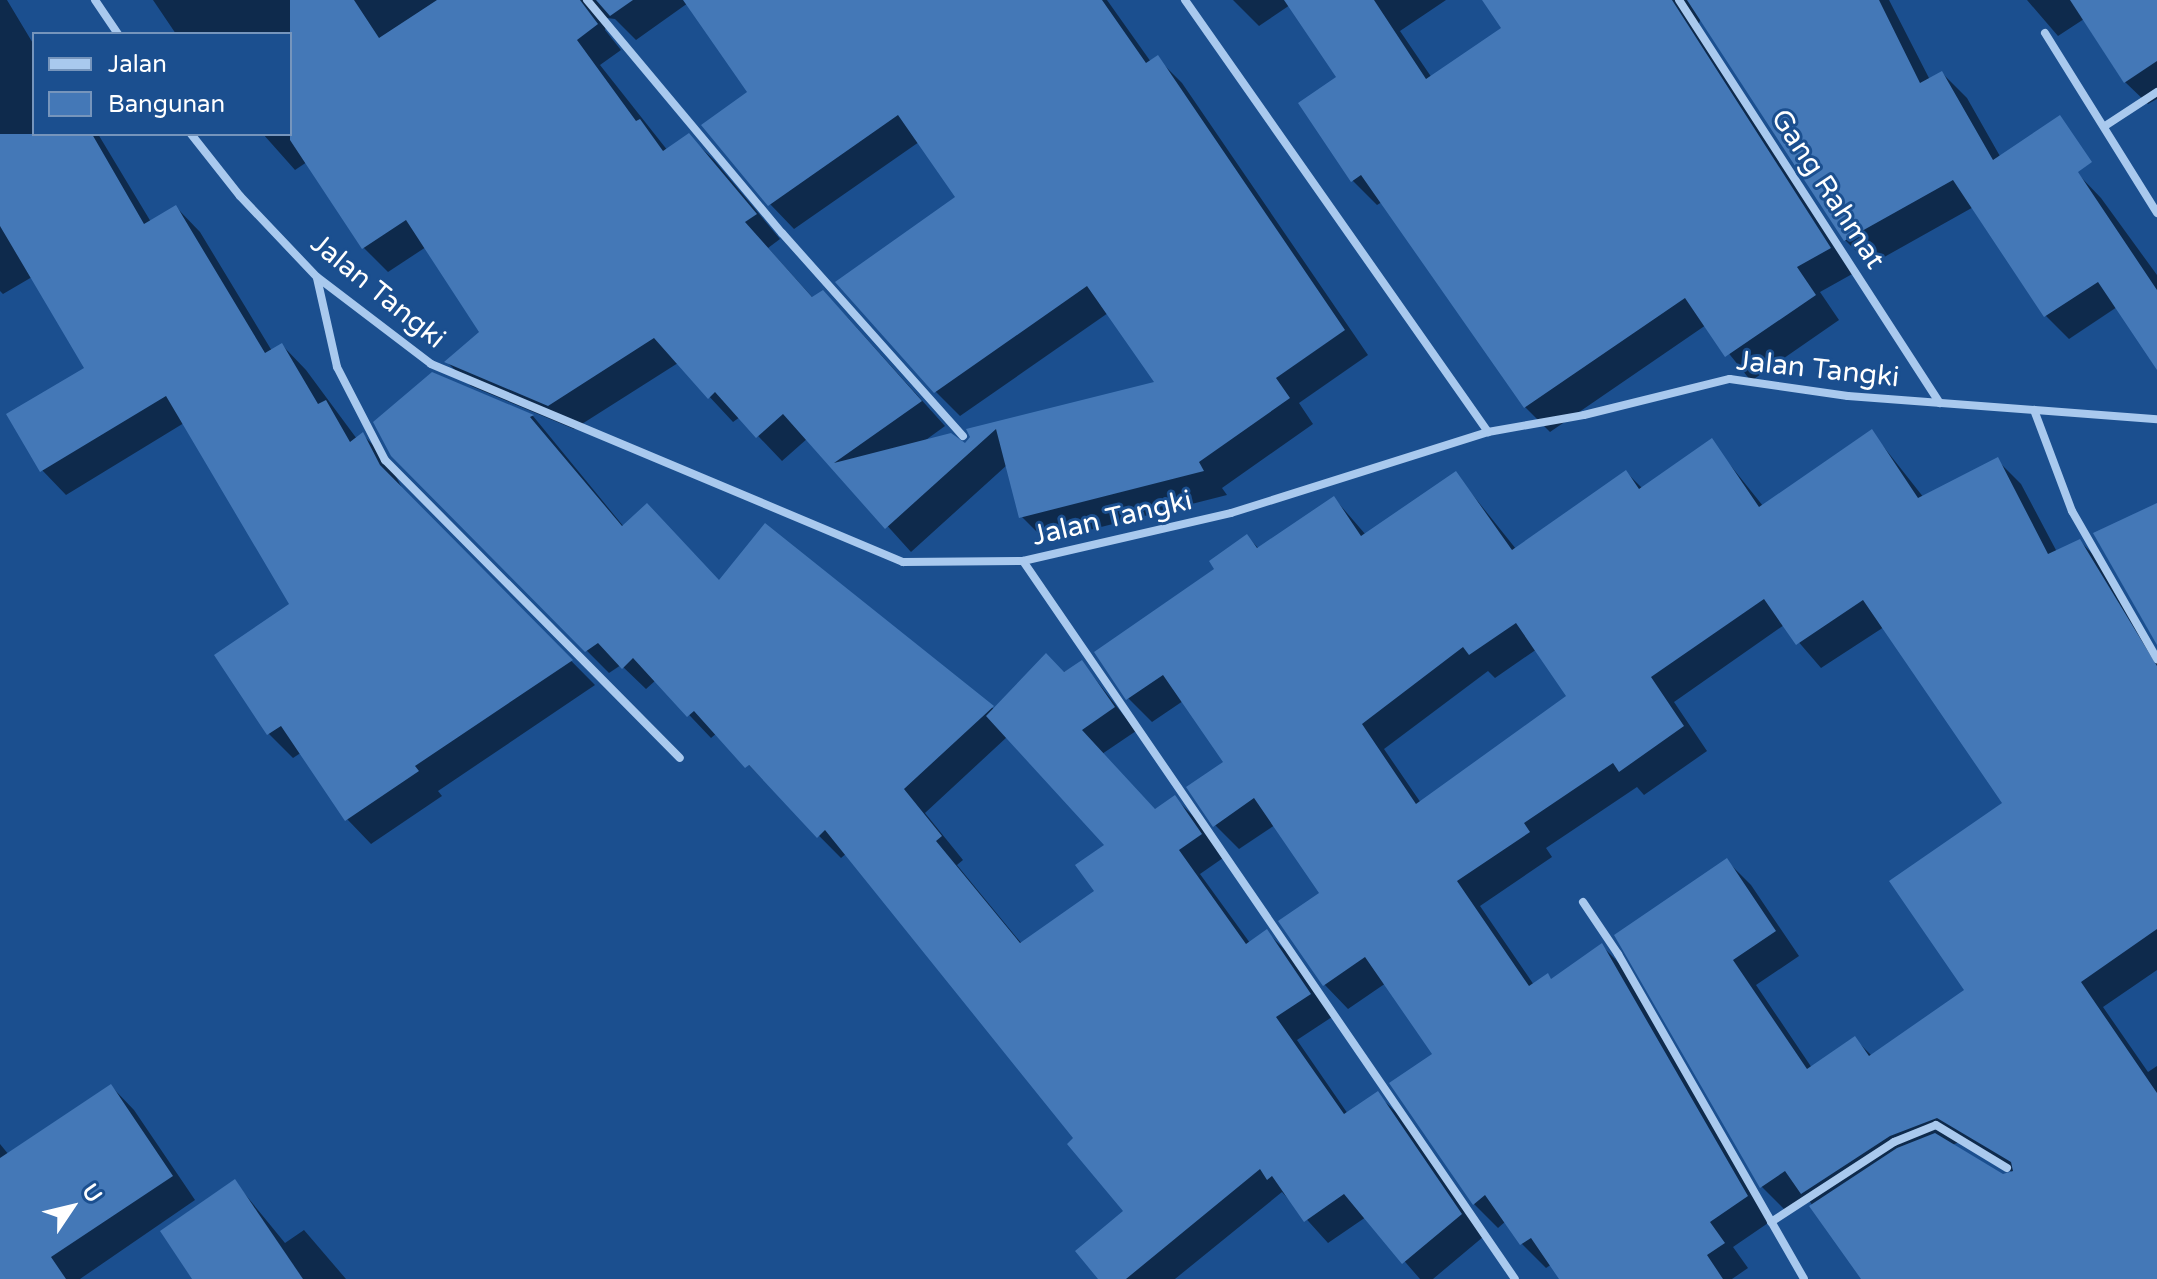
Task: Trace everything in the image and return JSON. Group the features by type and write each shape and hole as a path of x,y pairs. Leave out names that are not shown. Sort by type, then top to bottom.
{"street":[{"path":"95,0 117,32"},
{"path":"587,0 782,233 963,436"},
{"path":"1185,0 1488,432"},
{"name":"Gang Rahmat","path":"1679,0 1940,403"},
{"path":"2045,33 2157,213"},
{"path":"2105,126 2157,92"},
{"name":"Jalan Tangki","path":"193,136 317,277 431,364 903,562 1023,561 1231,513 1488,432 1584,415 1730,379 1940,403 2157,419"},
{"path":"317,277 337,367 385,460 680,758"},
{"path":"2034,410 2072,511 2157,659"},
{"path":"1023,561 1515,1279"},
{"path":"1583,902 1804,1279"},
{"path":"1771,1222 1894,1142 1936,1125 2007,1168"}],"building":[{"path":"290,0 354,0 379,38 437,0 580,0 598,24 577,40 636,121 640,119 663,151 689,133 757,214 745,222 812,297 823,290 922,401 834,463 951,433 965,443 970,437 966,429 1154,382 1087,286 934,393 835,282 955,197 898,115 768,206 701,125 747,92 683,0 1102,0 1146,63 1158,55 1345,330 1276,378 1290,398 1199,462 1204,471 1019,518 996,429 885,529 783,414 756,438 715,392 708,399 654,338 548,406 444,362 479,332 406,220 362,249 290,140"},
{"path":"596,0 633,0 610,16"},
{"path":"1284,0 1374,0 1426,79 1501,28 1482,0 1672,0 1831,248 1797,267 1816,295 1725,357 1685,298 1524,408 1361,175 1351,182 1298,103 1336,77"},
{"path":"1687,0 1879,0 1920,83 1942,71 1993,160 2060,115 2092,162 2078,172 2157,290 2157,370 2098,282 2044,317 1953,180 1844,241"},
{"path":"2070,0 2157,0 2157,61 2124,83"},
{"path":"0,134 93,136 144,224 176,205 265,353 282,343 318,404 326,400 350,442 363,432 380,465 573,660 415,766 419,771 345,821 281,726 267,735 214,655 289,604 166,396 40,472 6,414 84,368 0,226"},
{"path":"432,372 534,415 530,417 622,526 647,503 719,580 765,523 994,706 904,789 942,836 936,841 1020,943 1094,891 1075,865 1104,845 986,716 1046,653 1064,672 1082,660 1115,707 1082,730 1155,809 1175,795 1202,834 1179,850 1246,944 1267,929 1311,994 1276,1017 1344,1114 1378,1091 1462,1214 1402,1264 1344,1194 1304,1222 1272,1176 1267,1180 1260,1169 1126,1279 1098,1279 1075,1251 1123,1211 1067,1144 1073,1138 825,830 817,838 749,765 745,768 694,711 687,717 633,658 622,669 598,643 585,652 391,456 373,422"},
{"path":"1872,429 1918,498 1998,457 2048,554 2080,539 2157,666 2157,929 2081,982 2157,1093 2157,1279 1861,1279 1809,1206 1897,1148 1935,1133 2003,1174 2013,1171 2011,1162 1937,1118 1890,1136 1801,1194 1785,1171 1760,1188 1614,935 1727,858 1776,931 1733,960 1807,1069 1855,1036 1869,1056 1964,990 1889,881 2002,803 1863,600 1796,645 1764,599 1651,677 1684,726 1619,772 1613,763 1524,823 1530,832 1457,881 1529,986 1548,973 1551,979 1602,943 1748,1196 1710,1222 1725,1243 1707,1255 1723,1279 1559,1279 1531,1238 1520,1245 1485,1195 1473,1205 1389,1083 1432,1054 1365,957 1323,986 1278,921 1319,893 1254,798 1213,827 1186,787 1223,762 1163,675 1126,700 1094,652 1214,569 1209,561 1247,534 1257,548 1334,496 1361,536 1456,471 1512,550 1626,470 1639,489 1712,438 1759,507","holes":["1516,623 1566,696 1416,804 1362,724 1463,647 1469,655"]},
{"path":"2157,503 2157,645 2093,533"},
{"path":"111,1084 173,1176 51,1257 66,1279 0,1279 0,1158"},
{"path":"235,1179 303,1279 192,1279 160,1231"}]}
